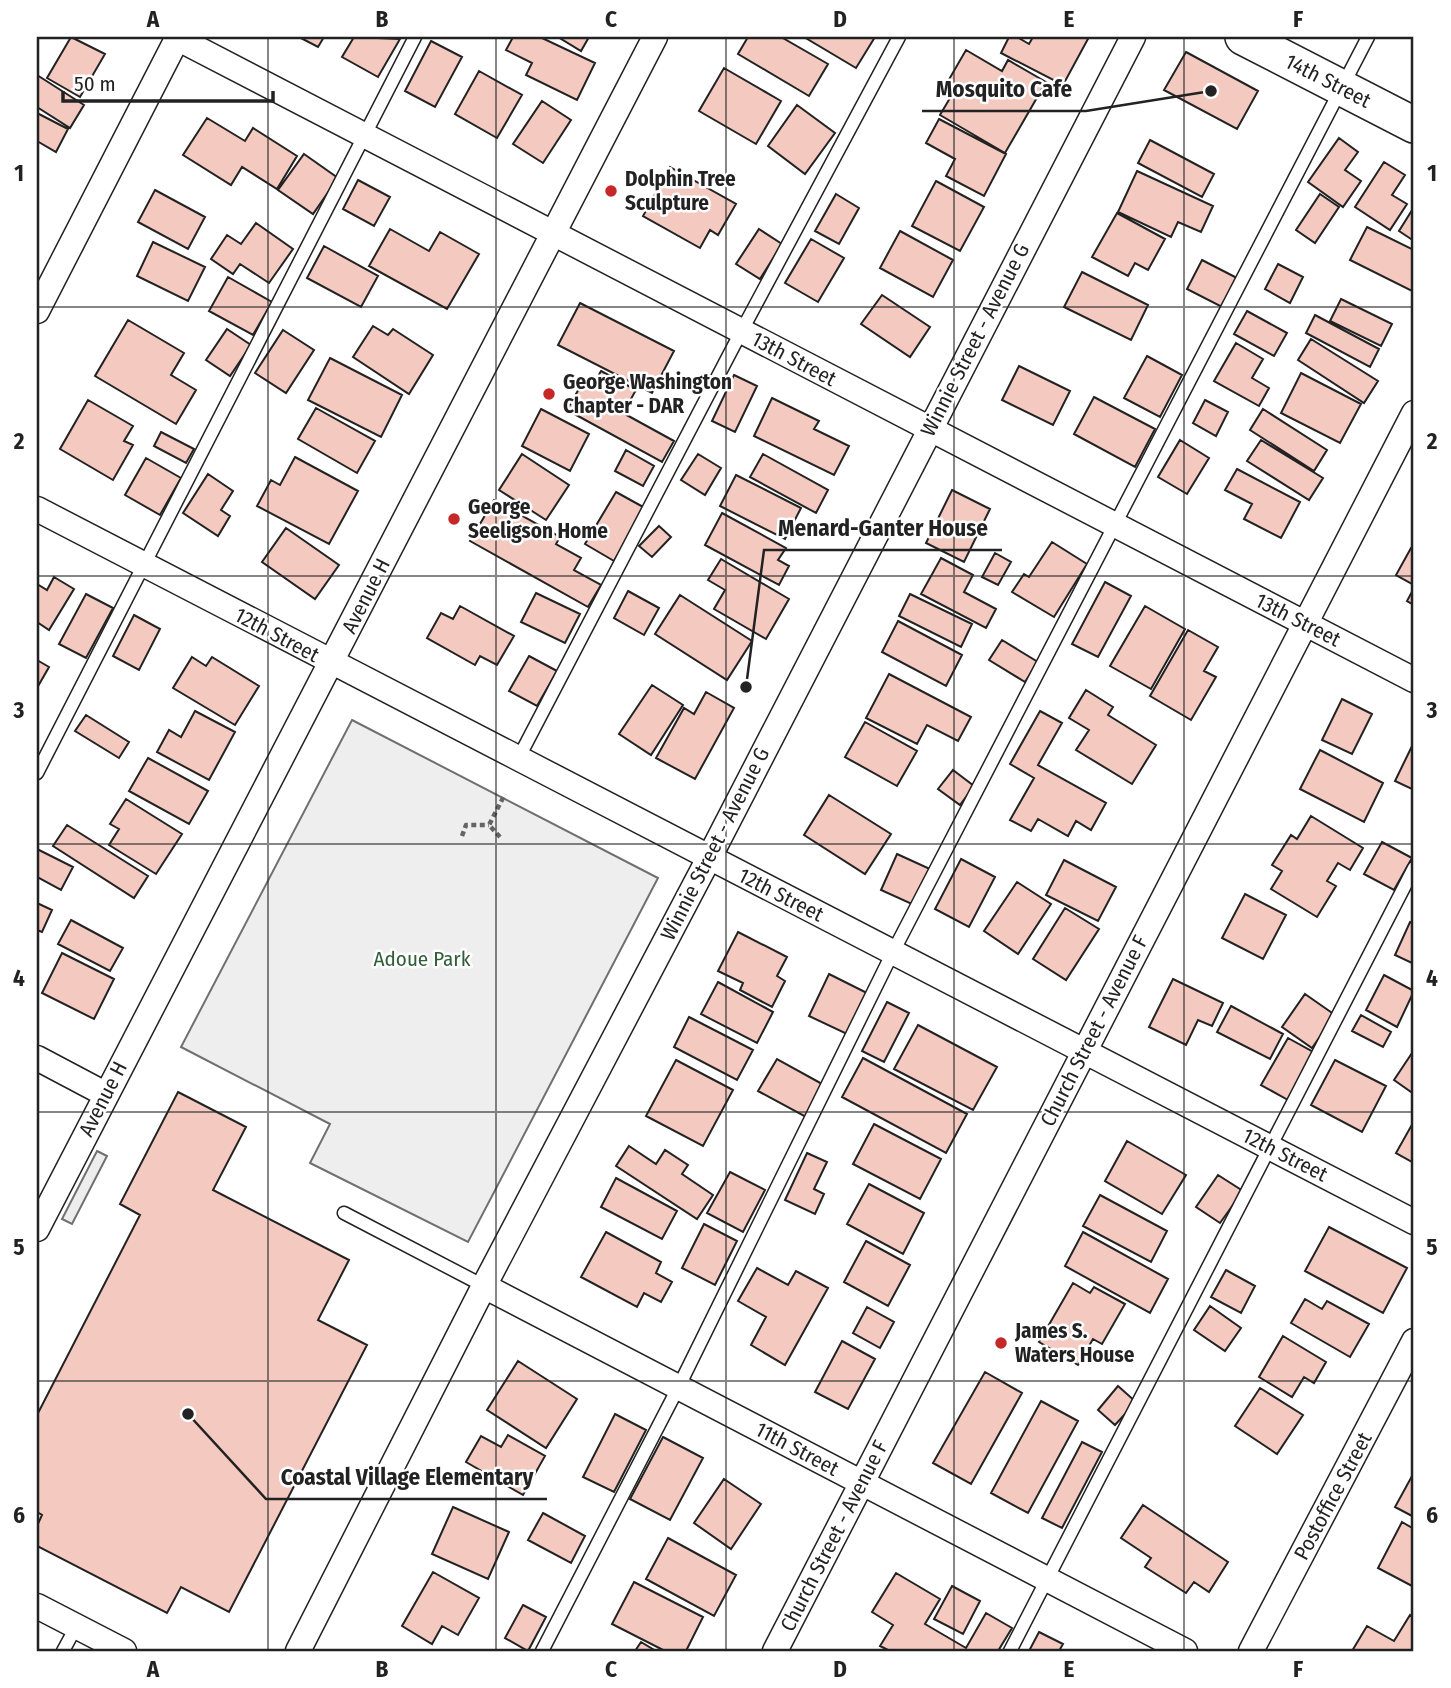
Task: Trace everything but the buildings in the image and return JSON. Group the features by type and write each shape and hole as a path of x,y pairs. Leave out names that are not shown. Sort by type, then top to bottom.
{"main road":[{"name":"14th Street","path":"1243,37 1414,125"}],"street":[{"name":"13th Street","path":"177,37 1414,680"},
{"path":"37,311 177,37"},
{"name":"Avenue H","path":"37,1229 655,37"},
{"name":"Winnie Street - Avenue G","path":"298,1651 484,1286 709,858 1133,37"},
{"name":"Church Street - Avenue F","path":"775,1651 1414,412"},
{"name":"12th Street","path":"37,509 1414,1222"},
{"path":"37,1058 105,1094"},
{"name":"11th Street","path":"484,1286 1185,1651"},
{"name":"Postoffice Street","path":"1251,1651 1414,1341"},
{"path":"37,1606 124,1651"}],"lane":[{"path":"37,773 415,37"},
{"path":"518,760 741,332 899,37"},
{"path":"542,1651 678,1388 893,953 1368,37"},
{"path":"1010,1651 1414,868"},
{"path":"344,1213 484,1286"},
{"path":"64,1651 76,1627"}],"path":[{"path":"489,825 505,794"},
{"path":"462,836 466,825 489,825 500,837"}],"green space":[{"name":"Adoue Park","path":"352,720 658,878 468,1242 310,1163 330,1124 181,1047"}],"shaded area":[{"path":"97,1151 107,1156 72,1224 62,1219"}],"place":[{"name":"Mosquito Cafe","path":"1211,91"},
{"name":"Dolphin Tree Sculpture","path":"611,191"},
{"name":"George Washington Chapter - DAR","path":"549,394"},
{"name":"George Seeligson Home","path":"454,519"},
{"name":"Menard-Ganter House","path":"746,687"},
{"name":"James S. Waters House","path":"1001,1343"},
{"name":"Coastal Village Elementary","path":"188,1414"}]}
